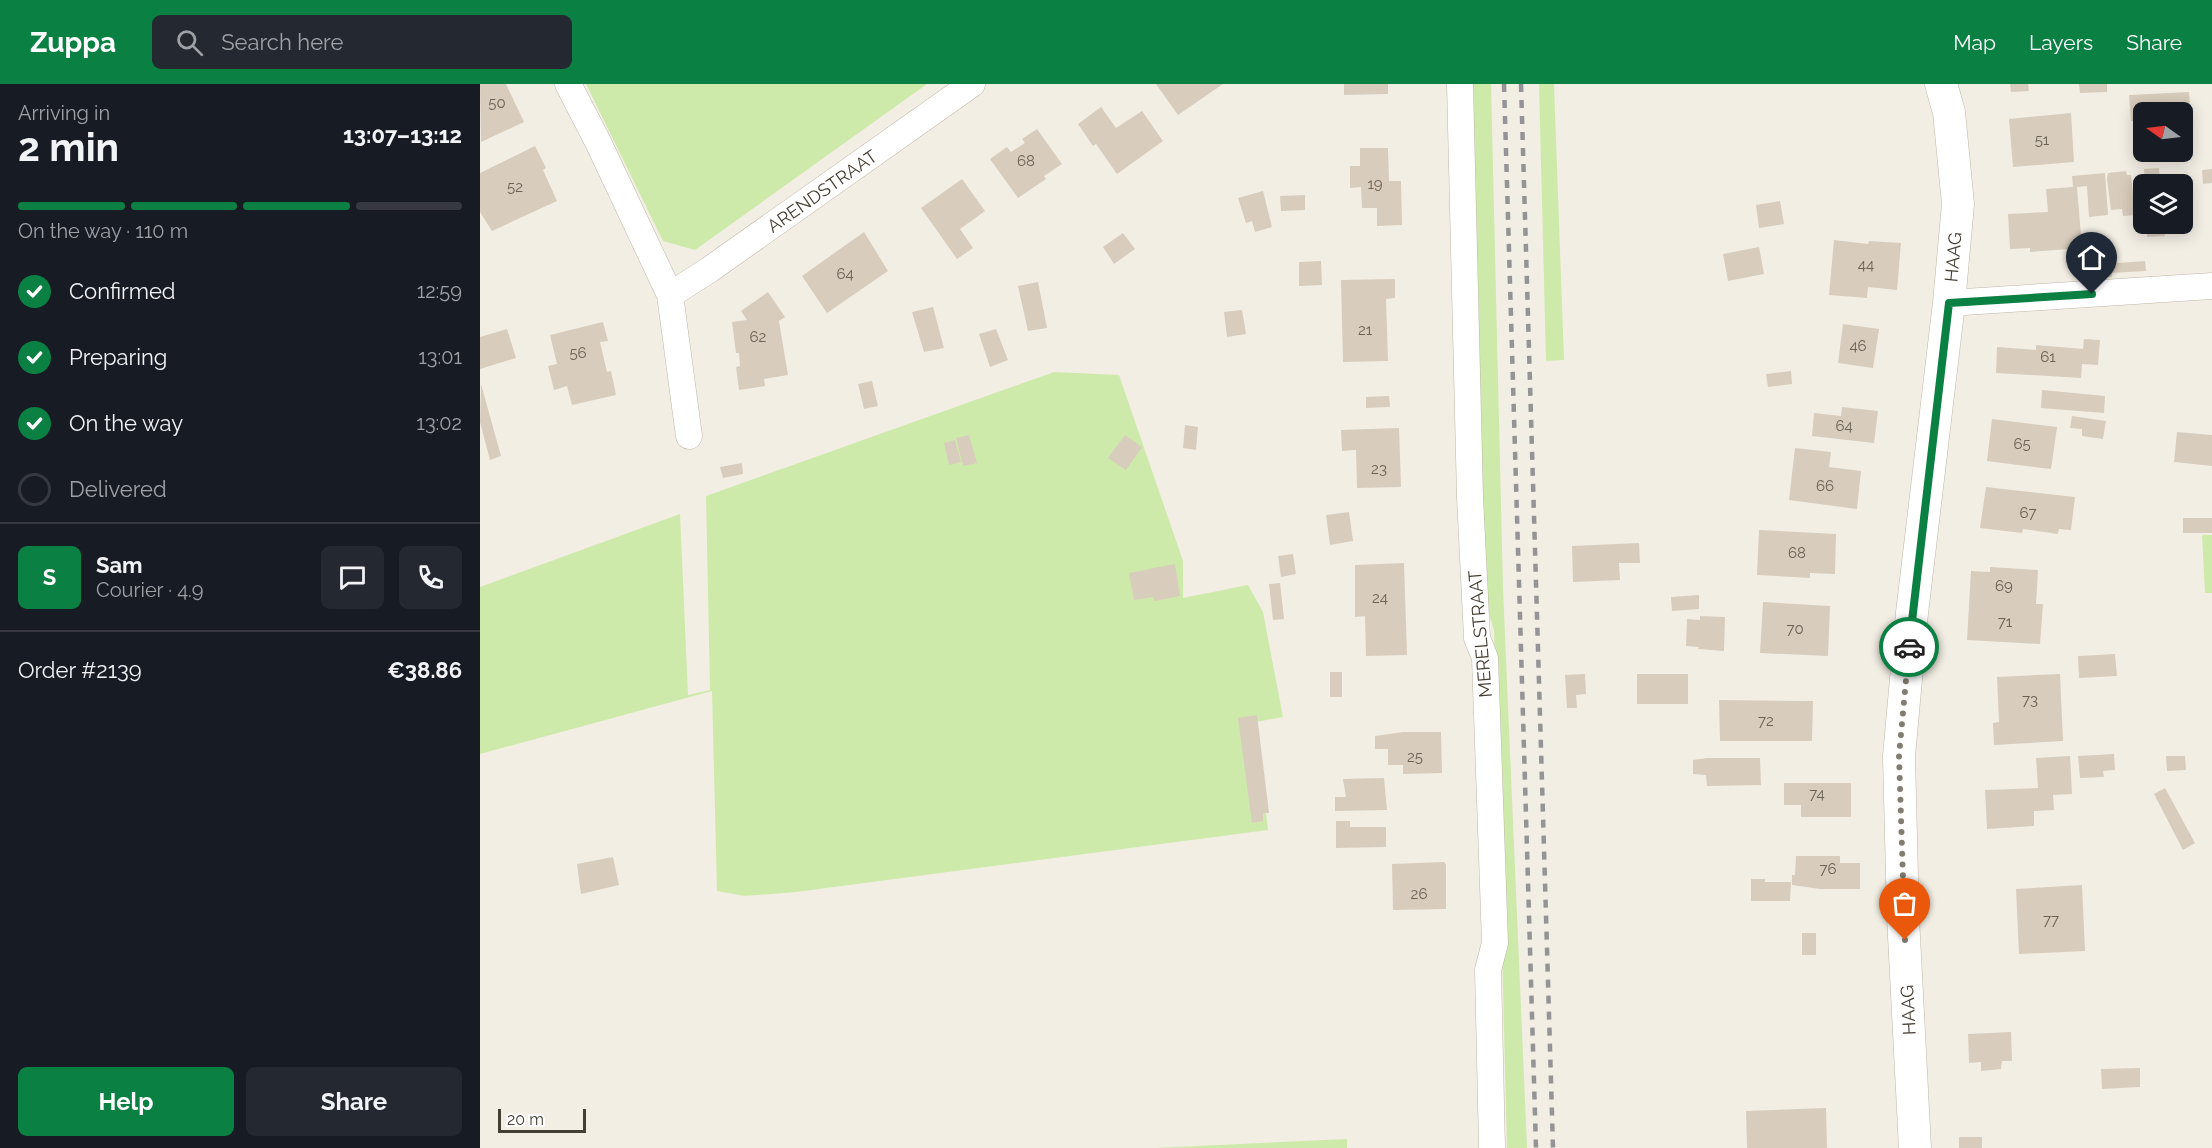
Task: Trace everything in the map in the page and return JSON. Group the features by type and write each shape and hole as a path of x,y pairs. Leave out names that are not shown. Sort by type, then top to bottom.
{"street":[{"path":"568,84 670,295 689,436"},
{"name":"ARENDSTRAAT","path":"670,295 709,270 972,84"},
{"name":"MERELSTRAAT","path":"1460,84 1471,508 1477,638 1485,658 1495,944 1488,970 1492,1148"},
{"name":"HAAG","path":"1915,1148 1899,756 1912,613 1949,303 1958,204 1949,112 1941,84"},
{"path":"1949,303 2212,286"}],"green space":[{"path":"586,84 927,84 695,250 663,241"},
{"path":"1471,84 1491,84 1503,588 1527,1148 1507,1148 1494,631 1485,597"},
{"path":"1539,84 1554,84 1564,360 1546,361"},
{"path":"1054,372 1119,375 1183,561 1183,598 1248,585 1263,612 1283,717 1256,722 1268,830 796,892 745,896 717,891 712,691 480,754 480,587 680,514 688,695 710,690 706,496"},
{"path":"2202,535 2212,535 2212,593 2205,593"},
{"path":"1347,1139 1347,1148 1155,1148"}],"building":[{"path":"480,84 506,84 524,122 481,142"},
{"path":"1156,84 1223,84 1178,115"},
{"path":"1344,84 1388,84 1388,94 1344,95"},
{"path":"2010,84 2028,84 2029,91 2011,92"},
{"path":"2079,84 2107,84 2107,92 2080,93"},
{"path":"2189,92 2190,102 2133,102 2133,121 2131,121 2129,95"},
{"path":"1101,107 1116,128 1142,111 1163,141 1117,174 1096,144 1093,146 1078,124"},
{"path":"2071,113 2074,162 2013,167 2009,119"},
{"path":"1037,129 1062,164 1044,176 1046,179 1018,198 990,159 1007,147 1011,152 1025,143 1022,139"},
{"path":"535,146 546,168 543,170 557,201 492,231 480,212 480,173"},
{"path":"1360,148 1388,148 1389,181 1401,181 1402,225 1377,226 1377,208 1362,208 1361,187 1350,188 1350,166 1360,166"},
{"path":"2159,168 2159,174 2144,174 2144,169"},
{"path":"2212,169 2212,183 2203,184 2202,170"},
{"path":"2126,171 2127,175 2131,175 2133,215 2123,216 2122,209 2111,210 2108,173"},
{"path":"2105,173 2108,215 2089,217 2087,186 2077,187 2082,248 2030,252 2030,248 2010,249 2008,214 2048,212 2046,189 2073,187 2072,176"},
{"path":"962,179 985,211 960,229 973,248 957,259 921,208"},
{"path":"1263,191 1272,227 1255,232 1252,221 1246,223 1238,198"},
{"path":"1305,195 1305,210 1281,211 1280,196"},
{"path":"1780,201 1784,224 1759,228 1756,205"},
{"path":"864,232 888,271 827,313 802,276"},
{"path":"1123,233 1135,249 1114,264 1103,247"},
{"path":"2147,234 2165,234 2165,236 2147,237"},
{"path":"1834,240 1868,244 1869,241 1901,243 1897,290 1868,287 1867,298 1829,295"},
{"path":"1759,247 1764,274 1728,281 1723,254"},
{"path":"1321,261 1322,285 1299,286 1299,262"},
{"path":"2145,261 2146,271 2112,273 2112,277 2091,278 2090,265"},
{"path":"1395,279 1395,298 1386,299 1388,361 1343,362 1341,280"},
{"path":"1038,282 1047,328 1028,331 1018,286"},
{"path":"768,292 785,317 779,321 788,375 764,379 765,386 739,390 736,367 740,366 739,353 736,353 732,322 747,320 741,311"},
{"path":"933,307 944,348 924,352 912,312"},
{"path":"1242,310 1246,334 1227,337 1224,312"},
{"path":"603,322 608,341 600,342 607,372 611,371 616,395 572,405 567,386 554,390 548,366 557,364 550,335"},
{"path":"1843,324 1879,329 1873,368 1838,363"},
{"path":"507,329 516,358 480,369 480,337"},
{"path":"996,329 1008,360 990,367 979,334"},
{"path":"2084,339 2100,340 2098,365 2082,364 2081,378 1996,373 1997,347 2036,350 2036,345 2083,349"},
{"path":"1791,371 1792,384 1768,387 1766,374"},
{"path":"872,381 878,406 864,409 858,384"},
{"path":"481,384 501,456 490,460 480,422"},
{"path":"2042,390 2105,396 2104,413 2041,408"},
{"path":"1389,396 1390,407 1366,408 1366,397"},
{"path":"1842,407 1878,411 1874,443 1812,436 1814,413 1841,416"},
{"path":"2072,416 2106,421 2103,439 2082,436 2082,429 2070,428"},
{"path":"1992,419 2057,427 2051,469 1987,461"},
{"path":"1185,425 1198,427 1196,450 1183,448"},
{"path":"1399,428 1401,487 1357,488 1356,450 1342,451 1341,430"},
{"path":"2177,432 2212,435 2212,466 2174,462"},
{"path":"969,435 977,463 963,466 956,438"},
{"path":"1125,435 1142,447 1126,470 1108,458"},
{"path":"955,440 961,462 949,465 944,443"},
{"path":"1795,448 1831,452 1829,467 1861,471 1857,509 1789,500"},
{"path":"742,463 743,474 723,478 720,467"},
{"path":"1986,487 2075,497 2071,530 2059,529 2058,534 2023,529 2022,533 1980,528"},
{"path":"1349,512 1353,541 1330,545 1326,515"},
{"path":"2183,518 2212,518 2212,533 2183,533"},
{"path":"1759,530 1836,534 1835,574 1810,573 1810,578 1757,575"},
{"path":"1639,543 1640,563 1619,563 1620,580 1573,582 1572,546"},
{"path":"1293,554 1296,574 1281,577 1278,556"},
{"path":"1404,563 1407,655 1366,656 1365,616 1355,617 1355,565"},
{"path":"1175,564 1180,596 1154,601 1153,597 1134,600 1129,573"},
{"path":"1990,567 2038,570 2036,604 2043,604 2040,644 1967,640 1971,571 1990,572"},
{"path":"1280,583 1284,619 1273,620 1269,584"},
{"path":"1699,595 1699,609 1672,611 1671,597"},
{"path":"1763,602 1830,606 1828,656 1760,653"},
{"path":"1700,616 1725,617 1724,651 1686,646 1687,619 1700,620"},
{"path":"2115,654 2117,676 2079,678 2078,656"},
{"path":"1330,672 1342,672 1342,697 1330,697"},
{"path":"1585,674 1586,694 1576,695 1577,708 1567,708 1565,675"},
{"path":"1637,674 1688,674 1688,704 1637,704"},
{"path":"2060,674 2063,741 1994,745 1993,723 1999,722 1997,677"},
{"path":"1719,700 1813,701 1812,741 1720,741"},
{"path":"1257,715 1269,813 1263,813 1263,821 1252,823 1238,718"},
{"path":"1403,732 1441,732 1442,773 1403,774 1403,765 1388,765 1388,749 1375,749 1375,736"},
{"path":"2114,754 2115,770 2103,771 2104,777 2080,778 2078,756"},
{"path":"2070,756 2072,794 2053,795 2054,810 2034,811 2034,826 1987,829 1985,790 2038,788 2036,758"},
{"path":"2166,756 2185,756 2186,770 2167,771"},
{"path":"1760,758 1761,785 1707,786 1706,775 1693,774 1693,760"},
{"path":"1384,778 1387,810 1335,811 1335,797 1346,797 1343,779"},
{"path":"1784,783 1851,783 1851,817 1801,817 1801,805 1784,805"},
{"path":"2165,788 2195,843 2183,850 2154,794"},
{"path":"1336,821 1350,821 1350,827 1386,827 1386,847 1336,848"},
{"path":"1796,856 1840,856 1840,863 1860,863 1860,889 1820,889 1792,885"},
{"path":"613,857 619,885 581,894 577,864"},
{"path":"1444,862 1446,865 1446,909 1393,910 1392,864"},
{"path":"1751,879 1765,879 1765,882 1791,882 1790,901 1751,901"},
{"path":"2082,885 2085,951 2019,954 2016,889"},
{"path":"1802,933 1816,933 1816,955 1802,955"},
{"path":"2011,1032 2012,1061 2002,1061 2001,1069 1981,1071 1981,1062 1969,1063 1968,1034"},
{"path":"2140,1068 2140,1087 2102,1089 2101,1069"},
{"path":"1826,1108 1827,1148 1747,1148 1746,1111"},
{"path":"1959,1137 1982,1137 1982,1148 1959,1148"}],"railway":[{"path":"1504,84 1536,1148"},
{"path":"1521,84 1553,1148"}],"way so far":[{"path":"1905,940 1899,756 1909,647"}],"route":[{"path":"1909,647 1949,303 2092,294"}]}
